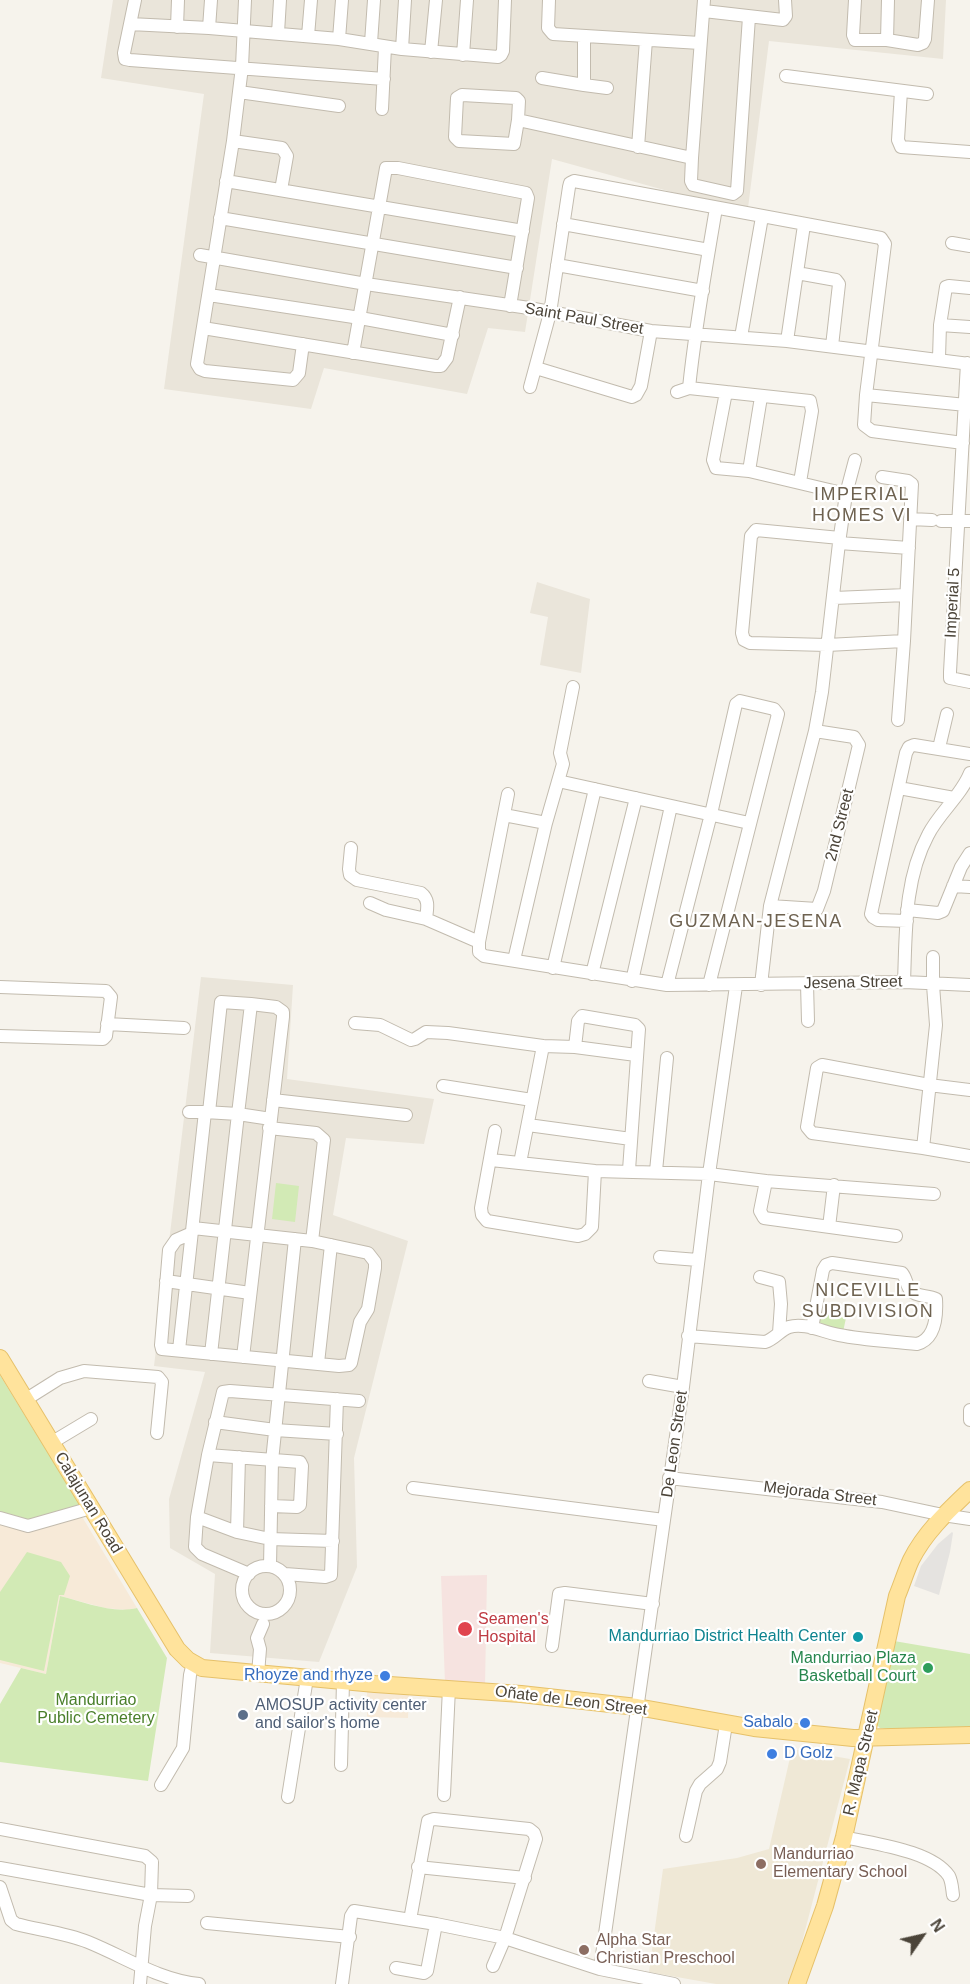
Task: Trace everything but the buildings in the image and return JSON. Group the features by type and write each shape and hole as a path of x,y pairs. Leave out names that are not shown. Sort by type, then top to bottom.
{"main road":[{"name":"Calajunan Road","path":"0,1358 177,1649"},
{"name":"R. Mapa Street","path":"797,1984 825,1906 844,1837 897,1596 911,1559 925,1538 943,1515 970,1490"},
{"name":"Oñate de Leon Street","path":"177,1649 202,1668 521,1694 637,1707 726,1724 866,1739 970,1734"}],"street":[{"path":"135,0 124,53 125,59 384,79"},
{"path":"177,27 178,0"},
{"path":"209,28 211,0"},
{"path":"245,0 242,67 233,141 197,364 205,371 293,380 299,373 303,344"},
{"path":"278,33 280,0"},
{"path":"308,36 311,0"},
{"path":"339,39 342,0"},
{"path":"371,43 374,0"},
{"path":"402,49 405,0"},
{"path":"431,52 436,0"},
{"path":"463,55 467,0"},
{"path":"130,24 278,33 371,43 402,49 498,57 503,51 505,0"},
{"path":"549,0 548,28 550,33 700,43"},
{"path":"749,17 736,192 731,194 693,185 691,181 704,5 749,17 784,20 785,0"},
{"path":"855,0 854,38 918,45 925,39 928,0"},
{"path":"887,40 888,0"},
{"path":"584,36 584,85"},
{"path":"638,147 646,40"},
{"path":"382,109 386,47"},
{"path":"786,76 927,93"},
{"path":"542,78 607,88"},
{"path":"902,91 898,140 901,147 970,153"},
{"path":"239,92 339,106"},
{"path":"462,95 516,98 519,101 518,120 514,144 459,141 455,137 457,98 462,95"},
{"path":"518,120 692,158"},
{"path":"233,141 282,148 287,156 280,190"},
{"path":"353,353 380,207 384,169 388,167 526,193 528,198 510,306"},
{"path":"226,181 523,231"},
{"path":"530,387 550,313 569,187 574,181 879,238 884,242 864,425 869,430 963,443"},
{"path":"690,388 694,336 716,208"},
{"path":"741,337 762,217"},
{"path":"220,218 517,268"},
{"path":"563,224 709,250"},
{"path":"787,341 804,225"},
{"path":"952,243 970,246"},
{"name":"Saint Paul Street","path":"200,255 651,331 694,336 787,341 969,363"},
{"path":"557,265 703,291"},
{"path":"797,273 836,280 839,284 832,346"},
{"path":"939,358 940,325 946,287 970,288"},
{"path":"208,295 453,335"},
{"path":"203,328 441,366 447,358 460,297"},
{"path":"940,325 970,327"},
{"path":"536,368 632,397 636,395 641,386 651,331"},
{"name":"Imperial 5","path":"969,363 957,522 950,678 970,682"},
{"path":"677,392 690,388 761,397 806,399 812,404 800,482"},
{"path":"726,392 713,463 719,470 749,471 846,494"},
{"path":"866,395 966,405"},
{"path":"749,471 761,397"},
{"path":"761,985 770,906 815,731 822,692 839,541 846,494 855,460"},
{"path":"882,477 911,482 898,720"},
{"path":"910,519 970,521"},
{"path":"904,641 827,645 750,643 744,639 742,633 751,536 756,530 909,548"},
{"path":"834,598 906,595"},
{"path":"514,960 546,823 563,764 560,753 573,687"},
{"path":"667,985 711,814 736,704 740,701 774,709 778,714 709,985"},
{"path":"939,748 947,714"},
{"name":"2nd Street","path":"770,906 817,909 824,891 859,745 854,737 815,731"},
{"path":"970,753 914,745 909,747 871,914 878,920 943,911 970,853"},
{"path":"904,982 907,916 914,866 929,833 970,774"},
{"path":"558,781 749,823"},
{"path":"899,788 954,798"},
{"path":"553,968 595,789"},
{"path":"370,903 386,910 426,919 478,942 508,794"},
{"path":"592,974 636,798"},
{"path":"632,981 672,806"},
{"path":"504,815 546,823"},
{"path":"351,848 350,875 357,880 421,893 428,902 426,919"},
{"path":"953,886 970,887"},
{"name":"Jesena Street","path":"478,942 478,949 484,956 667,985 736,986 904,982 970,985"},
{"path":"923,1148 936,1025 933,957"},
{"path":"807,984 808,1021"},
{"name":"De Leon Street","path":"600,1969 653,1604 736,986"},
{"path":"0,987 106,991 111,997 106,1036 98,1040 0,1036"},
{"path":"179,1350 220,1002 251,1004 276,1007 282,1012 243,1357"},
{"path":"211,1354 251,1004"},
{"path":"575,1047 578,1021 582,1016 638,1027 640,1032 636,1055 629,1170"},
{"path":"355,1023 380,1025 411,1040 429,1032 636,1055"},
{"path":"107,1024 184,1028"},
{"path":"520,1163 543,1046"},
{"path":"656,1171 667,1058"},
{"path":"970,1090 819,1066 807,1127 812,1133 970,1156"},
{"path":"443,1086 532,1100"},
{"path":"273,1100 406,1115"},
{"path":"189,1112 238,1114 270,1124 316,1133 324,1140 312,1241"},
{"path":"528,1125 631,1139"},
{"path":"495,1131 481,1208 482,1215 487,1221 578,1236 585,1234 592,1227 595,1171"},
{"path":"491,1160 595,1171 629,1170 709,1174 766,1181 934,1194"},
{"path":"766,1181 760,1211 764,1218 896,1236"},
{"path":"829,1227 834,1185"},
{"path":"192,1230 224,1231 312,1241 368,1253 375,1262 375,1268 368,1309 360,1322 351,1363 345,1366 281,1361 162,1348 170,1246 192,1230"},
{"path":"270,1566 272,1461 295,1239"},
{"path":"318,1363 331,1245"},
{"path":"660,1257 698,1260"},
{"path":"688,1336 765,1342 788,1327 812,1328 838,1335 917,1344 930,1338 936,1299 915,1294 902,1274 832,1263 826,1265 823,1270 812,1328"},
{"path":"760,1277 779,1281 781,1304 779,1333"},
{"path":"166,1281 250,1293"},
{"path":"25,1400 60,1378 84,1371 158,1377 162,1382 157,1433"},
{"path":"649,1382 683,1387"},
{"path":"249,1574 197,1551 195,1540 208,1455 223,1392 359,1401"},
{"path":"258,1674 260,1649 267,1639 267,1633 263,1619 244,1601 242,1587 249,1574 262,1566 270,1566 285,1574 328,1576 331,1573 337,1400"},
{"path":"970,1410 970,1420"},
{"path":"51,1443 91,1419"},
{"path":"215,1422 275,1430 336,1434"},
{"path":"208,1455 300,1462 303,1466 300,1505 297,1507 271,1506"},
{"path":"237,1532 239,1457"},
{"name":"Mejorada Street","path":"669,1478 882,1502 970,1519"},
{"path":"413,1488 664,1520"},
{"path":"0,1518 28,1527 91,1508"},
{"path":"197,1517 237,1532 270,1539 333,1541"},
{"path":"263,1619 279,1612 290,1599 291,1590 285,1574"},
{"path":"552,1646 559,1594 653,1604"},
{"path":"161,1785 183,1748 193,1663"},
{"path":"288,1797 307,1678"},
{"path":"341,1765 343,1681"},
{"path":"444,1795 449,1688"},
{"path":"686,1836 696,1791 720,1762 726,1724"},
{"path":"410,1920 425,1825 428,1821 434,1819 529,1829 534,1833 536,1839 505,1938 493,1966"},
{"path":"0,1829 146,1856 152,1862 151,1895 140,1966 140,1984"},
{"path":"844,1837 920,1856 948,1875 952,1882 953,1895"},
{"path":"418,1867 525,1878"},
{"path":"0,1868 151,1895 188,1896"},
{"path":"0,1887 11,1920 16,1924 86,1941 179,1981 200,1984"},
{"path":"342,1984 351,1916 354,1911 505,1938 600,1969 674,1984"},
{"path":"207,1923 350,1937"},
{"path":"396,1968 424,1973 428,1971 436,1924"}],"shaded area":[{"path":"113,0 946,0 943,59 769,41 748,208 686,196 552,159 525,332 488,328 467,394 324,368 311,409 164,389 204,94 101,78"},
{"path":"537,582 590,599 581,673 540,665 548,617 530,613"},
{"path":"201,977 293,985 287,1079 434,1099 424,1144 346,1138 333,1215 408,1241 354,1458 357,1567 319,1662 210,1653 215,1574 170,1548 169,1499 205,1372 154,1366"},
{"path":"81,1515 137,1608 127,1610 105,1608 60,1596 46,1674 0,1663 0,1521"},
{"path":"952,1532 950,1552 939,1595 914,1586 921,1566 938,1544"},
{"name":"Seamen's Hospital","path":"487,1575 485,1686 445,1683 441,1576"},
{"path":"367,1689 409,1690 408,1718 367,1717"},
{"name":"Mandurriao Elementary School","path":"792,1749 850,1759 791,1984 716,1984 649,1972 663,1869 737,1858 769,1849"}],"green space":[{"path":"276,1183 299,1186 295,1222 272,1219"},
{"path":"820,1313 846,1318 843,1332 818,1326"},
{"path":"0,1375 81,1507 26,1523 0,1515"},
{"path":"27,1552 61,1562 70,1576 64,1595 59,1595 44,1671 0,1660 0,1592"},
{"name":"Mandurriao Public Cemetery","path":"60,1596 118,1610 137,1608 167,1658 148,1781 0,1762 0,1704 21,1668 46,1674"},
{"path":"894,1641 970,1654 970,1727 896,1730 880,1728 877,1725"}],"place":[{"name":"Seamen's Hospital","path":"465,1629"},
{"name":"Mandurriao District Health Center","path":"858,1637"},
{"name":"Mandurriao Plaza Basketball Court","path":"928,1668"},
{"name":"Rhoyze and rhyze","path":"385,1676"},
{"name":"AMOSUP activity center and sailor's home","path":"243,1715"},
{"name":"Sabalo","path":"805,1723"},
{"name":"D Golz","path":"772,1754"},
{"name":"Mandurriao Elementary School","path":"761,1864"},
{"name":"Alpha Star Christian Preschool","path":"584,1950"}],"district":[{"name":"IMPERIAL HOMES VI","path":"862,505"},
{"name":"GUZMAN-JESENA","path":"756,922"},
{"name":"NICEVILLE SUBDIVISION","path":"868,1301"}]}
